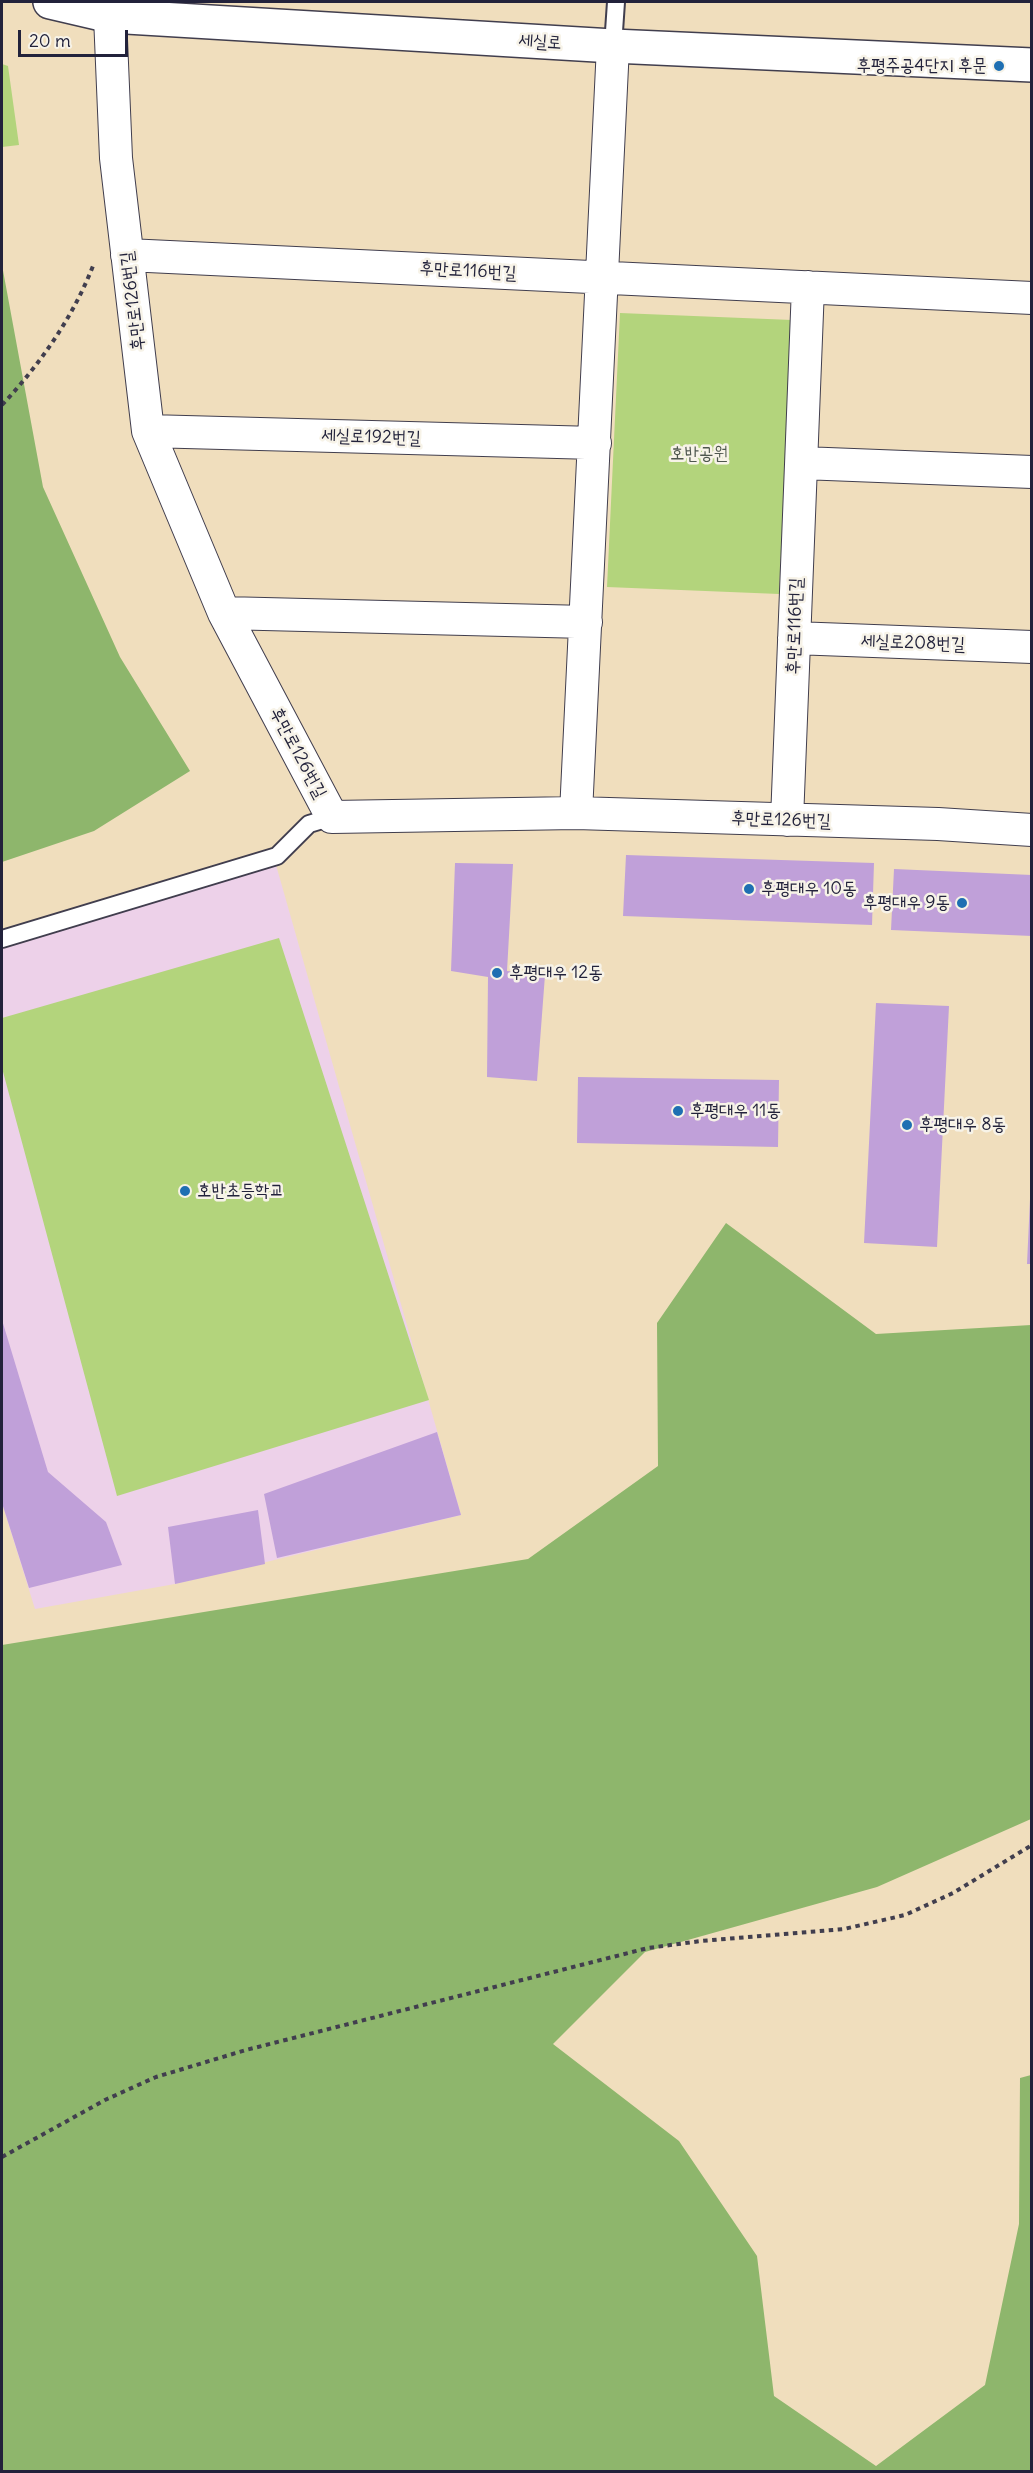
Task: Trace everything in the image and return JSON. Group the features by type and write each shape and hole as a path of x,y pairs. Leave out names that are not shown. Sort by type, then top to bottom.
{"street":[{"name":"세실로","path":"50,2 110,16 613,46 1032,65"},
{"name":"후만로126번길","path":"110,16 116,158 148,431 224,614 332,818 576,813 938,824 1032,830"},
{"path":"576,813 613,46"},
{"name":"후만로116번길","path":"127,255 1032,298"},
{"name":"후만로116번길","path":"787,820 808,287"},
{"name":"세실로192번길","path":"148,431 595,443"},
{"path":"802,463 1032,472"},
{"path":"224,614 586,622"},
{"name":"세실로208번길","path":"794,638 1032,647"}],"lane":[{"path":"613,46 616,2"},
{"path":"2,939 278,856 309,824 332,818"}],"path":[{"path":"2,405 25,380 52,344 87,282 95,263"},
{"path":"2,2157 105,2100 156,2077 246,2050 648,1948 701,1941 844,1929 905,1915 953,1893 1032,1845"}],"shaded area":[{"name":"호반초등학교","path":"276,865 461,1515 175,1584 35,1609 2,1503 2,949"}],"green space":[{"path":"2,64 8,66 19,145 2,147"},
{"path":"2,265 43,487 120,657 190,771 94,831 2,862"},
{"name":"호반공원","path":"620,313 792,320 779,594 607,587"},
{"name":"호반초등학교","path":"279,938 429,1400 117,1496 2,1068 2,1018"},
{"path":"726,1223 876,1334 1031,1325 1031,1819 877,1887 645,1952 553,2044 679,2141 757,2256 774,2396 876,2466 985,2385 1019,2224 1020,2078 1031,2075 1031,2471 2,2471 2,1645 528,1559 658,1466 657,1323"}],"building":[{"name":"후평대우 10동","path":"626,855 874,863 872,925 623,916"},
{"name":"후평대우 12동","path":"455,863 513,864 507,971 545,975 537,1081 487,1077 488,977 451,971"},
{"name":"후평대우 9동","path":"894,869 1032,875 1032,936 891,930"},
{"name":"후평대우 8동","path":"876,1003 949,1006 937,1247 864,1243"},
{"name":"후평대우 11동","path":"578,1077 779,1080 778,1147 577,1143"},
{"path":"1030,1199 1032,1199 1032,1264 1027,1264"},
{"path":"2,1320 48,1472 106,1522 122,1565 29,1588 2,1503"},
{"path":"437,1432 461,1515 277,1558 264,1494"},
{"path":"258,1510 265,1564 175,1584 168,1527"}],"place":[{"name":"후평주공4단지 후문","path":"999,66"},
{"name":"후평대우 10동","path":"749,889"},
{"name":"후평대우 9동","path":"962,903"},
{"name":"후평대우 12동","path":"497,973"},
{"name":"후평대우 11동","path":"678,1111"},
{"name":"후평대우 8동","path":"907,1125"},
{"name":"호반초등학교","path":"185,1191"}]}
